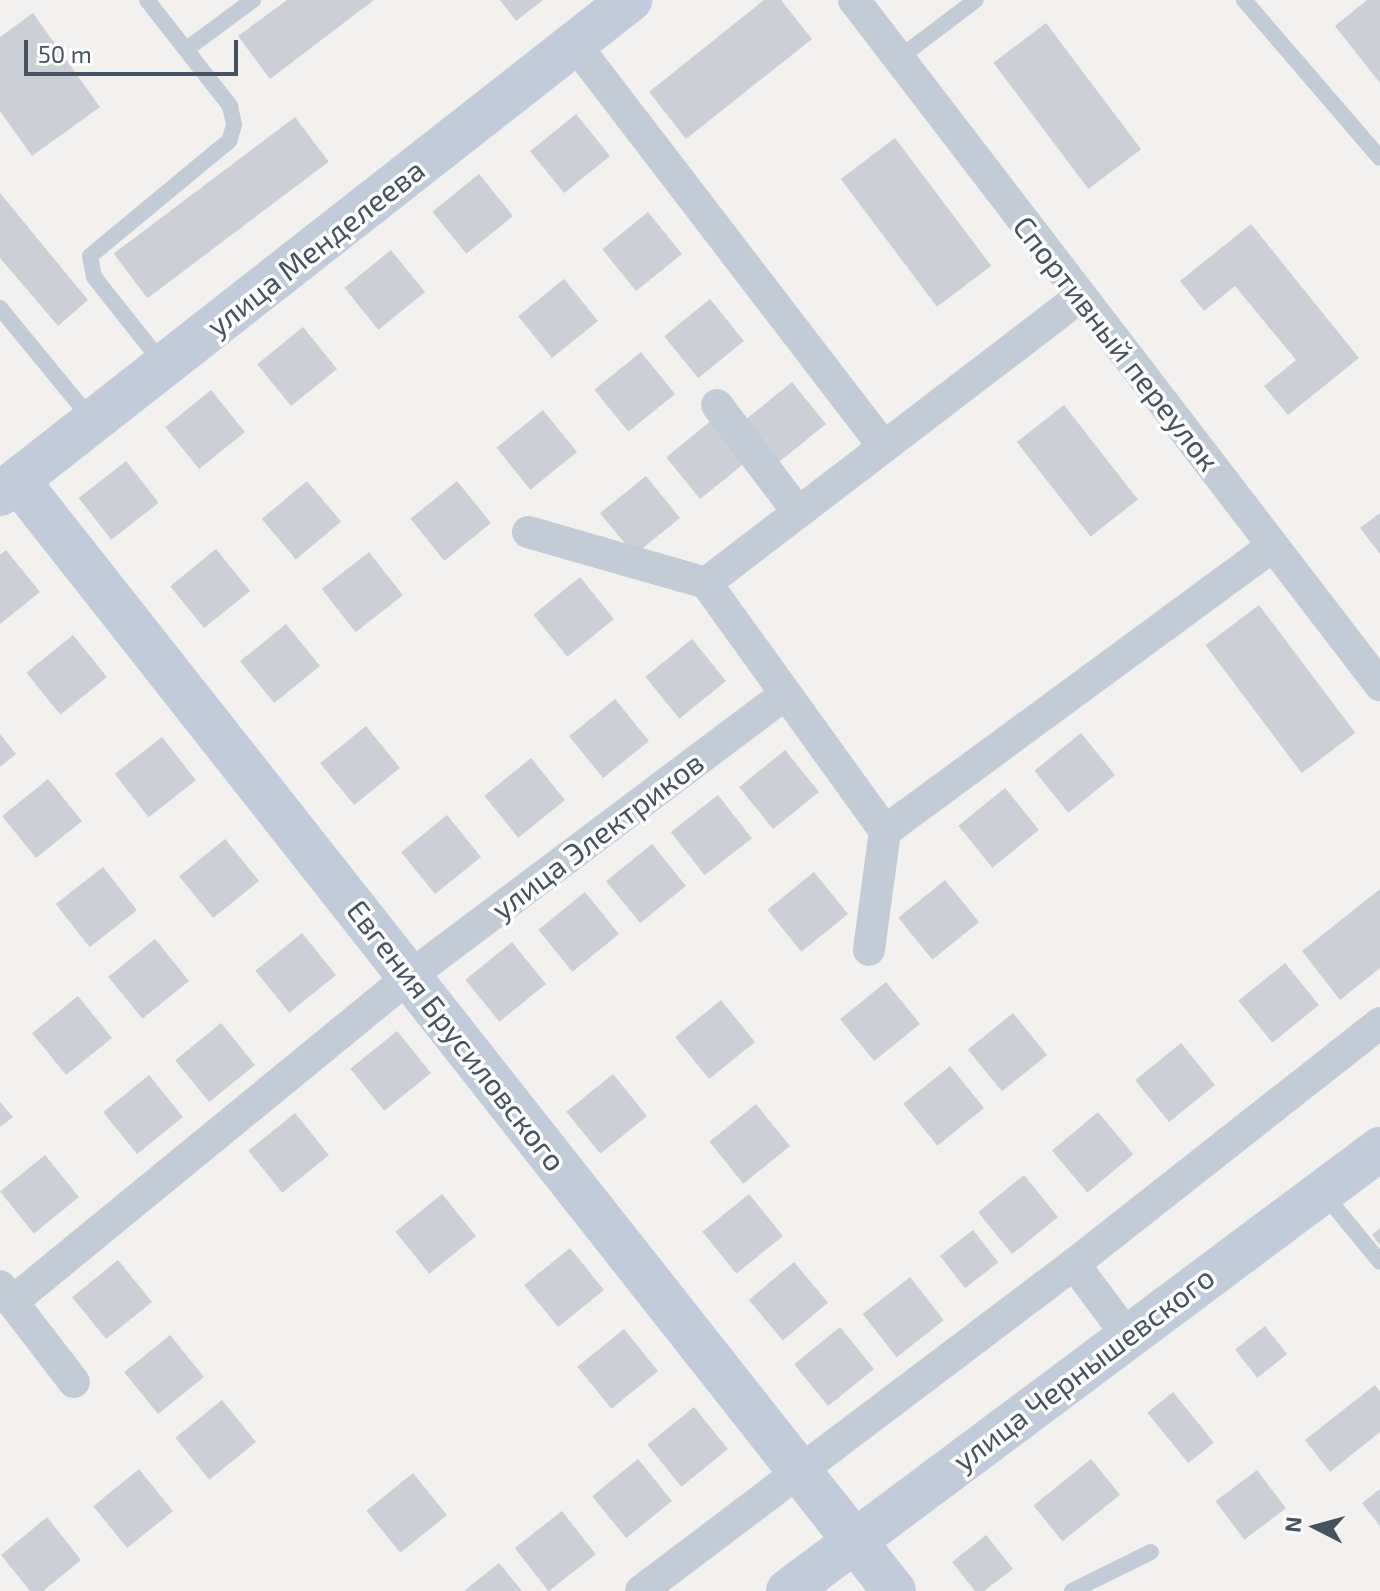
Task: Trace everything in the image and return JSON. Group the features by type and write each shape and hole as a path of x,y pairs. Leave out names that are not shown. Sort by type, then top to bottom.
{"street":[{"name":"улица Менделеева","path":"9,488 630,0"},
{"name":"Спортивный переулок","path":"854,0 1380,685"},
{"path":"574,43 884,447"},
{"path":"706,583 1081,296"},
{"path":"717,405 798,512"},
{"name":"Евгения Брусиловского","path":"9,488 410,976 894,1591"},
{"path":"528,532 706,583 885,831 869,950"},
{"path":"885,831 1273,546"},
{"name":"улица Электриков","path":"6,1294 410,976 784,695"},
{"path":"641,1591 1074,1264 1380,1023"},
{"name":"улица Чернышевского","path":"788,1591 1320,1189 1380,1149"},
{"path":"1074,1264 1127,1335"},
{"path":"6,1294 74,1382"}],"lane":[{"path":"147,0 188,48 230,106 234,125 229,141 90,256 94,277 164,366"},
{"path":"188,48 253,0"},
{"path":"899,58 976,0"},
{"path":"1244,0 1380,158"},
{"path":"0,308 93,421"},
{"path":"1320,1189 1380,1262"},
{"path":"1072,1591 1151,1552"}],"building":[{"path":"287,0 374,0 270,79 238,36"},
{"path":"500,0 543,0 516,21"},
{"path":"764,0 781,0 812,39 686,139 649,92"},
{"path":"1367,0 1380,0 1380,83 1335,26"},
{"path":"33,13 100,107 32,156 0,111 0,37"},
{"path":"1046,23 1141,149 1088,189 993,63"},
{"path":"576,114 610,156 564,193 530,151"},
{"path":"295,117 329,162 147,298 114,254"},
{"path":"895,138 991,266 937,307 841,179"},
{"path":"479,174 513,216 466,254 432,212"},
{"path":"0,193 88,300 58,326 0,258"},
{"path":"648,212 682,254 636,291 602,249"},
{"path":"1251,224 1359,358 1288,415 1264,386 1296,360 1235,286 1204,311 1180,281"},
{"path":"391,250 425,292 378,330 344,288"},
{"path":"564,279 598,321 552,358 518,316"},
{"path":"710,299 744,341 698,378 664,336"},
{"path":"303,327 337,369 291,406 257,364"},
{"path":"641,352 675,394 628,432 594,390"},
{"path":"792,382 826,424 779,462 745,420"},
{"path":"211,390 245,432 199,469 165,427"},
{"path":"1064,405 1138,500 1091,537 1017,442"},
{"path":"543,410 577,452 530,490 496,448"},
{"path":"712,420 746,462 700,499 666,457"},
{"path":"126,461 159,503 111,540 79,498"},
{"path":"646,476 680,518 634,555 600,513"},
{"path":"307,481 341,522 296,560 262,519"},
{"path":"457,481 491,523 444,561 410,519"},
{"path":"1380,513 1380,554 1360,528"},
{"path":"216,549 250,591 204,628 170,586"},
{"path":"6,550 40,592 0,624 0,555"},
{"path":"369,552 403,595 356,632 322,589"},
{"path":"580,577 614,619 567,657 533,615"},
{"path":"1259,605 1355,733 1302,773 1205,645"},
{"path":"286,624 320,666 274,703 240,661"},
{"path":"73,635 107,677 60,715 26,673"},
{"path":"692,639 726,681 679,719 645,677"},
{"path":"615,699 649,741 603,778 569,736"},
{"path":"366,726 400,768 354,805 320,763"},
{"path":"1081,733 1115,775 1068,813 1034,771"},
{"path":"0,734 16,754 0,767"},
{"path":"162,737 196,780 149,817 115,774"},
{"path":"785,750 819,792 773,829 739,787"},
{"path":"531,758 565,800 518,838 484,796"},
{"path":"48,779 82,821 36,858 2,816"},
{"path":"1005,788 1039,830 992,868 958,826"},
{"path":"718,795 752,838 705,875 671,832"},
{"path":"447,815 481,857 435,894 401,852"},
{"path":"225,839 259,881 213,918 179,876"},
{"path":"652,844 686,886 640,923 606,881"},
{"path":"103,867 137,910 90,947 56,904"},
{"path":"814,872 848,914 801,952 767,910"},
{"path":"945,880 979,922 932,960 898,918"},
{"path":"1380,889 1380,968 1340,1000 1302,951"},
{"path":"585,892 619,934 572,972 538,930"},
{"path":"302,933 336,975 289,1013 255,971"},
{"path":"155,939 189,981 142,1019 108,977"},
{"path":"512,942 546,984 499,1022 465,980"},
{"path":"1285,963 1319,1005 1272,1043 1238,1001"},
{"path":"886,982 920,1024 874,1061 840,1019"},
{"path":"78,996 112,1038 66,1075 32,1033"},
{"path":"721,1000 755,1042 709,1079 675,1037"},
{"path":"1013,1013 1047,1055 1002,1091 968,1050"},
{"path":"221,1023 255,1065 209,1102 175,1060"},
{"path":"397,1031 431,1073 384,1111 350,1069"},
{"path":"1181,1043 1215,1085 1169,1122 1135,1080"},
{"path":"950,1066 984,1108 937,1146 903,1104"},
{"path":"613,1074 647,1116 600,1154 566,1112"},
{"path":"149,1075 183,1117 137,1154 103,1112"},
{"path":"0,1102 13,1117 0,1127"},
{"path":"756,1104 790,1146 743,1184 709,1142"},
{"path":"1098,1112 1133,1154 1087,1193 1052,1151"},
{"path":"295,1113 329,1155 282,1193 248,1151"},
{"path":"45,1155 79,1197 34,1233 0,1191"},
{"path":"1024,1175 1058,1217 1012,1254 978,1212"},
{"path":"442,1194 476,1236 429,1274 395,1232"},
{"path":"749,1194 783,1236 736,1274 702,1232"},
{"path":"1380,1228 1380,1245 1372,1235"},
{"path":"973,1230 998,1262 965,1288 940,1256"},
{"path":"570,1248 604,1290 558,1327 524,1285"},
{"path":"118,1260 152,1302 106,1339 72,1297"},
{"path":"794,1262 828,1303 783,1341 749,1300"},
{"path":"910,1277 944,1320 897,1357 863,1314"},
{"path":"1265,1326 1287,1354 1257,1378 1235,1349"},
{"path":"840,1327 874,1369 828,1406 794,1364"},
{"path":"624,1329 658,1371 611,1409 577,1367"},
{"path":"170,1335 204,1377 158,1414 124,1372"},
{"path":"1375,1385 1380,1392 1380,1432 1330,1472 1305,1440"},
{"path":"1173,1392 1214,1443 1188,1463 1147,1413"},
{"path":"222,1400 256,1442 209,1480 175,1438"},
{"path":"694,1407 728,1449 681,1487 647,1445"},
{"path":"638,1459 672,1501 626,1538 592,1496"},
{"path":"1091,1459 1120,1495 1062,1541 1033,1506"},
{"path":"139,1469 173,1511 127,1548 93,1506"},
{"path":"1257,1470 1286,1508 1244,1540 1215,1501"},
{"path":"413,1473 447,1515 400,1553 366,1511"},
{"path":"1380,1489 1380,1526 1362,1503"},
{"path":"562,1511 596,1554 548,1591 515,1548"},
{"path":"47,1517 81,1560 43,1591 30,1591 1,1555"},
{"path":"986,1535 1013,1569 984,1591 975,1591 952,1562"},
{"path":"499,1563 522,1591 464,1591"}]}
